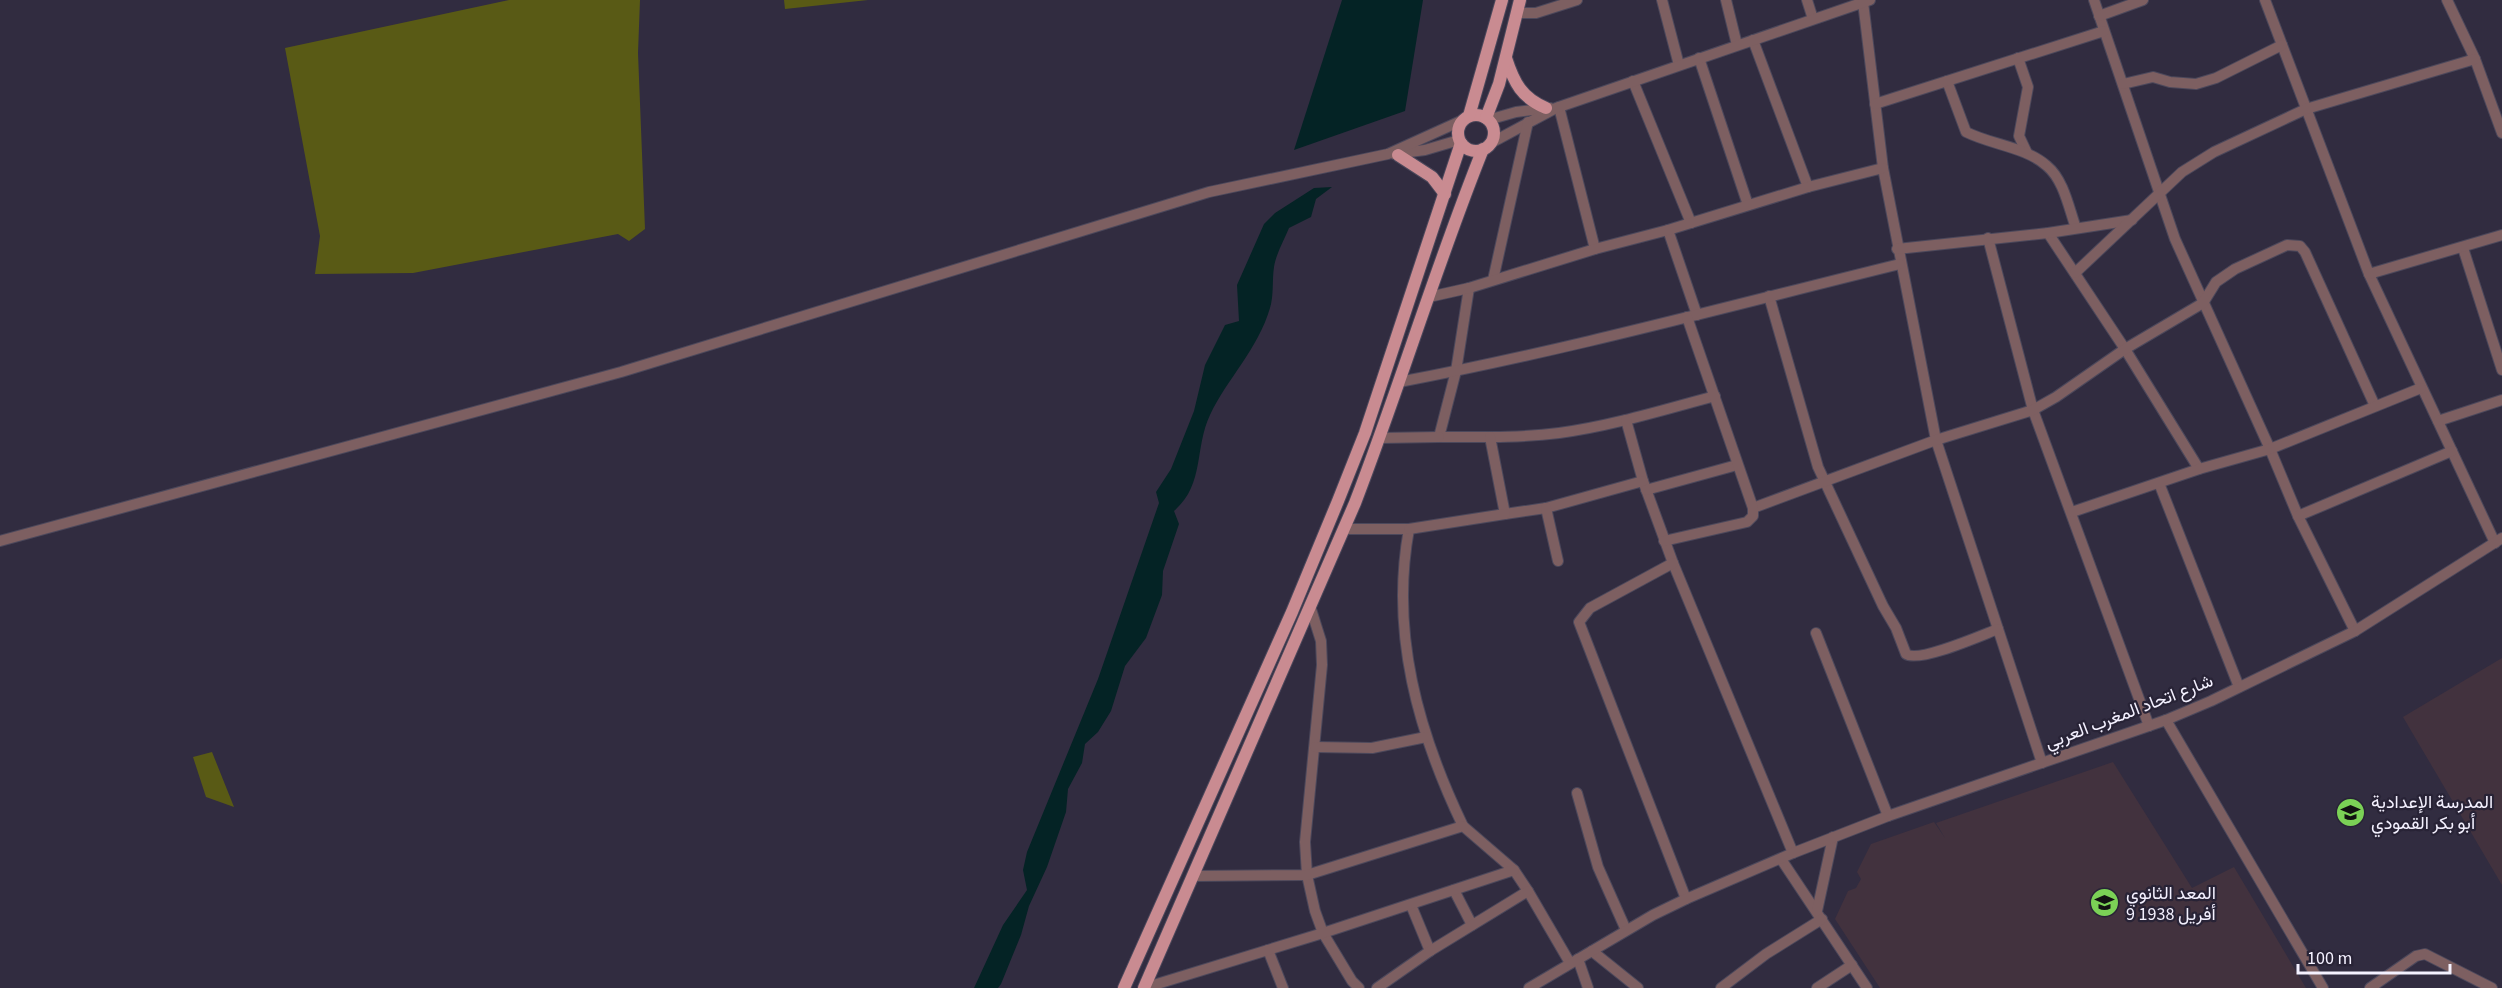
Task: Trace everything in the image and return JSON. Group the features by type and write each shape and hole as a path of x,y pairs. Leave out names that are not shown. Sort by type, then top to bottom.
{"main road":[{"path":"1124,988 1292,612 1365,433 1445,194 1460,142 1458,131 1466,118 1502,0"},
{"path":"1487,119 1506,58 1518,6"},
{"path":"1506,58 1521,93 1532,102 1554,108"},
{"path":"1144,988 1343,529 1380,438 1429,297 1486,147 1494,133 1487,119 1478,114 1466,118"},
{"path":"1460,142 1471,150 1486,147"},
{"path":"1393,154 1432,177 1445,194"}],"street":[{"path":"1518,6 1536,13 1577,0"},
{"path":"1662,0 1679,65"},
{"path":"1726,0 1737,45"},
{"path":"1807,0 1813,19"},
{"path":"2094,0 2175,238 2298,516 2355,631"},
{"path":"2099,16 2143,0"},
{"path":"2266,0 2369,274 2421,388 2499,541"},
{"path":"2447,0 2475,59 2502,133"},
{"path":"1486,147 1554,108 1866,1 1883,168 1936,440 2042,763"},
{"path":"1875,104 2104,31"},
{"path":"1753,40 1808,187"},
{"path":"2122,84 2153,77 2170,82 2196,84 2216,78 2282,45"},
{"path":"1699,58 1748,205"},
{"path":"2018,58 2028,87 2019,136 2027,153"},
{"path":"2075,273 2182,172 2214,152 2306,109 2475,59"},
{"path":"1633,81 1691,222"},
{"path":"1947,81 1966,132 1984,141 2027,153 2048,166 2060,183 2076,228"},
{"path":"1487,119 1554,108"},
{"path":"1554,108 1595,249"},
{"path":"1393,154 1466,118"},
{"path":"1493,280 1528,122"},
{"path":"0,541 712,346 1089,227 1209,192 1460,142"},
{"path":"1429,297 1469,288 1808,187 1883,168"},
{"path":"1897,249 2048,233 2133,220"},
{"path":"1664,541 1747,522 1753,516 1753,508 1715,396 1668,230"},
{"path":"2048,233 2125,349 2199,469"},
{"path":"2369,274 2502,236"},
{"path":"1988,238 2033,410 2149,726"},
{"path":"1753,508 1936,440 2033,410 2056,398 2125,349 2203,303 2216,282 2235,269 2272,250 2291,244 2300,246 2310,262 2375,406"},
{"path":"2463,248 2502,370"},
{"path":"1399,382 1692,316 1900,264"},
{"path":"1439,437 1456,371 1469,288"},
{"path":"1769,296 1818,467 1907,656 1915,657 1933,652 1998,629"},
{"path":"2072,512 2199,469 2270,449 2421,388"},
{"path":"1380,438 1490,437 1558,433 1626,420 1715,396"},
{"path":"2438,422 2502,400"},
{"path":"1626,420 1664,541 1793,853"},
{"path":"1490,437 1505,514"},
{"path":"2298,516 2452,451"},
{"path":"1343,529 1409,529 1546,508 1737,465"},
{"path":"2159,483 2239,687"},
{"path":"1546,508 1558,561"},
{"path":"1409,529 1403,583 1410,682 1442,781 1463,826 1514,870 1574,961 1588,988"},
{"name":"شارع اتحاد المغرب العربي","path":"1529,988 1626,930 1686,899 1793,853 1888,816 2166,720 2239,687 2355,631 2499,541"},
{"path":"1673,563 1590,608 1579,622 1686,899"},
{"path":"1310,606 1321,641 1322,665 1305,842 1307,876 1323,933 1352,981 1359,988"},
{"path":"1816,633 1888,816"},
{"path":"2166,720 2323,988"},
{"path":"1315,747 1372,748 1426,737"},
{"path":"1577,793 1598,867 1626,930"},
{"path":"1193,876 1307,876 1463,826"},
{"path":"1721,988 1820,915 1833,837"},
{"path":"1780,859 1820,915 1867,988"},
{"path":"1144,988 1411,905 1514,870"},
{"path":"1454,891 1472,925"},
{"path":"1381,987 1430,951 1528,891"},
{"path":"1411,905 1430,951"},
{"path":"1268,950 1283,988"},
{"path":"1592,951 1638,988"},
{"path":"2370,988 2416,956 2425,954 2492,988"},
{"path":"1817,988 1852,965"}],"shaded area":[{"path":"509,0 640,0 638,53 645,229 629,241 618,234 413,273 315,274 320,236 285,48"},
{"path":"784,0 868,0 785,9"},
{"path":"1342,0 1423,0 1405,111 1294,150"},
{"path":"1332,187 1316,199 1311,217 1289,228 1275,262 1271,303 1265,323 1210,415 1205,428 1195,478 1184,501 1174,511 1179,524 1163,571 1162,595 1146,638 1125,666 1111,711 1098,732 1085,744 1082,763 1068,789 1066,812 1047,867 1029,906 1021,935 1001,984 998,988 974,988 1003,925 1027,890 1023,870 1027,852 1098,679 1159,503 1156,492 1171,469 1194,411 1205,365 1225,325 1239,321 1237,285 1264,224 1275,213 1314,188"},
{"path":"2502,658 2502,885 2403,717"},
{"path":"212,752 234,807 206,797 193,757"},
{"path":"2113,762 2192,888 2234,867 2306,988 1880,988 1835,919 1848,891 1856,888 1861,879 1857,872 1871,844 1934,822 1945,838 1936,823"}],"place":[{"name":"المدرسة الإعدادية أبو بكر القمودي","path":"2350,812"},
{"name":"المعد الثانوي 9 أفريل 1938","path":"2105,903"}]}
